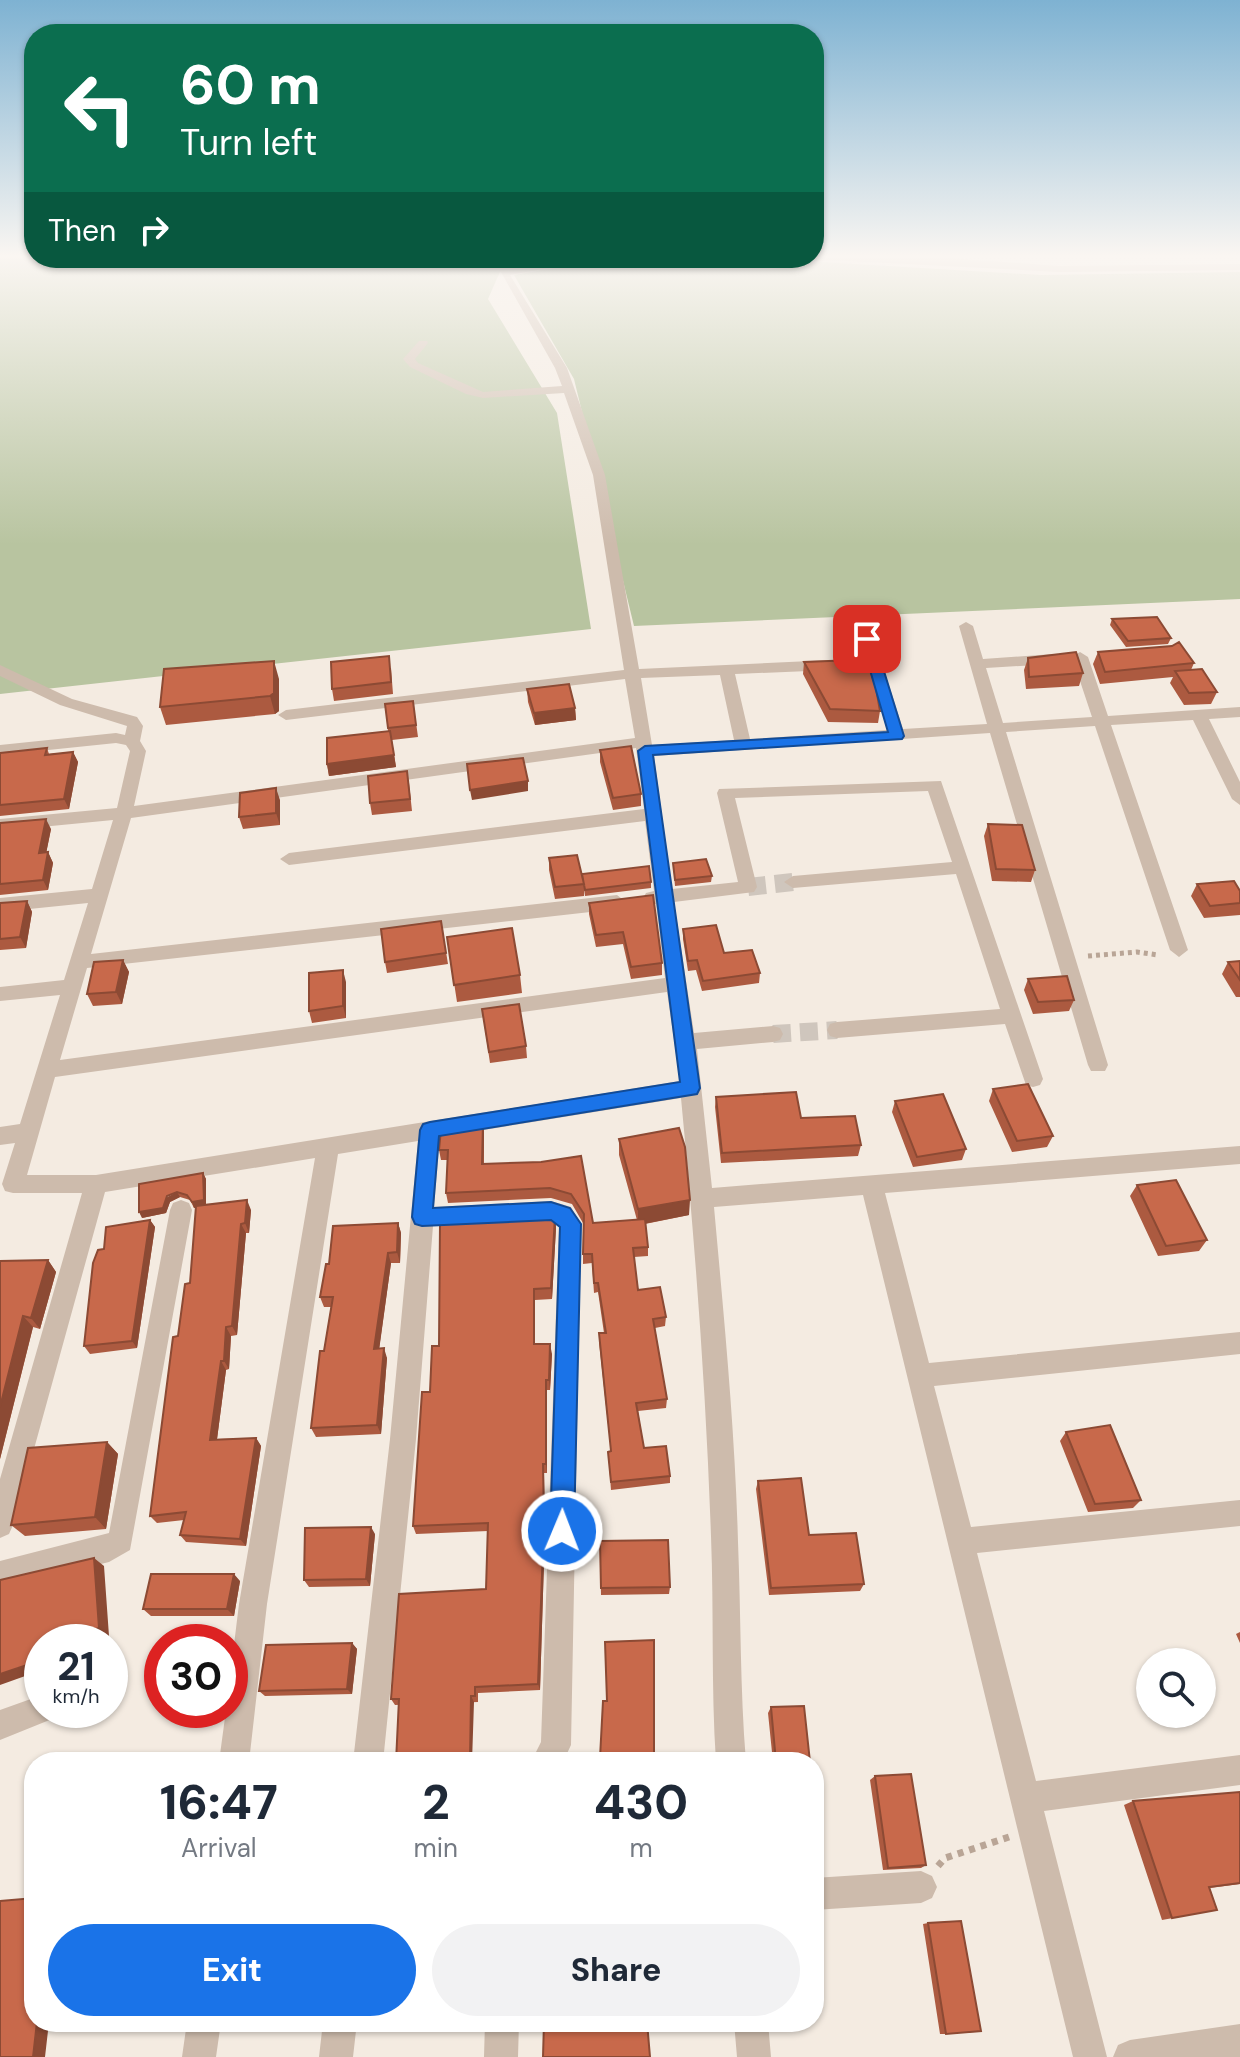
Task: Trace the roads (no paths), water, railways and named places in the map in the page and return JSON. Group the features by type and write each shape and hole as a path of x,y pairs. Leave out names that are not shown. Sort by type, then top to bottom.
{"street":[{"path":"414,353 409,359 414,365 470,392 498,396 568,389"},
{"path":"552,353 561,368 599,475 645,746 675,984 686,1042 719,1409 725,1541 726,1698 730,1752"},
{"path":"966,626 999,730 1063,957 1098,1065"},
{"path":"867,639 897,736"},
{"path":"977,664 1088,657 1103,722 1179,950"},
{"path":"286,715 632,674 853,664"},
{"path":"726,669 743,745"},
{"path":"0,670 66,702 131,720 135,726 132,741 138,751 124,813 49,1070 30,1132 6,1191 96,1184 690,1088"},
{"path":"0,825 124,813 645,746 743,745 1240,712"},
{"path":"1199,715 1240,799"},
{"path":"0,750 116,738 132,741"},
{"path":"80,962 748,887 725,793 935,785 1033,1079"},
{"path":"289,859 652,814"},
{"path":"793,882 962,867"},
{"path":"0,905 100,895"},
{"path":"49,1070 675,984"},
{"path":"0,994 73,986"},
{"path":"837,1030 1013,1016"},
{"path":"686,1042 773,1034"},
{"path":"369,1752 403,1439 430,1130"},
{"path":"0,1136 30,1132"},
{"path":"235,1752 253,1604 328,1146"},
{"path":"702,1198 1240,1155"},
{"path":"0,1525 96,1184"},
{"path":"872,1186 1090,2057"},
{"path":"0,1575 109,1549 121,1541 181,1210"},
{"path":"422,1217 551,1211 563,1214 570,1224 556,1745 552,1752"},
{"path":"920,1376 1240,1343"},
{"path":"960,1541 1240,1513"},
{"path":"0,1725 24,1716"},
{"path":"1025,1798 1240,1770"},
{"path":"824,1893 921,1887"},
{"path":"199,2057 203,2032"},
{"path":"336,2057 339,2032"},
{"path":"501,2057 502,2032"},
{"path":"752,2032 754,2057"},
{"path":"1130,2057 1240,2041"}],"tunnel":[{"path":"748,887 793,882"},
{"path":"773,1034 837,1030"}]}
